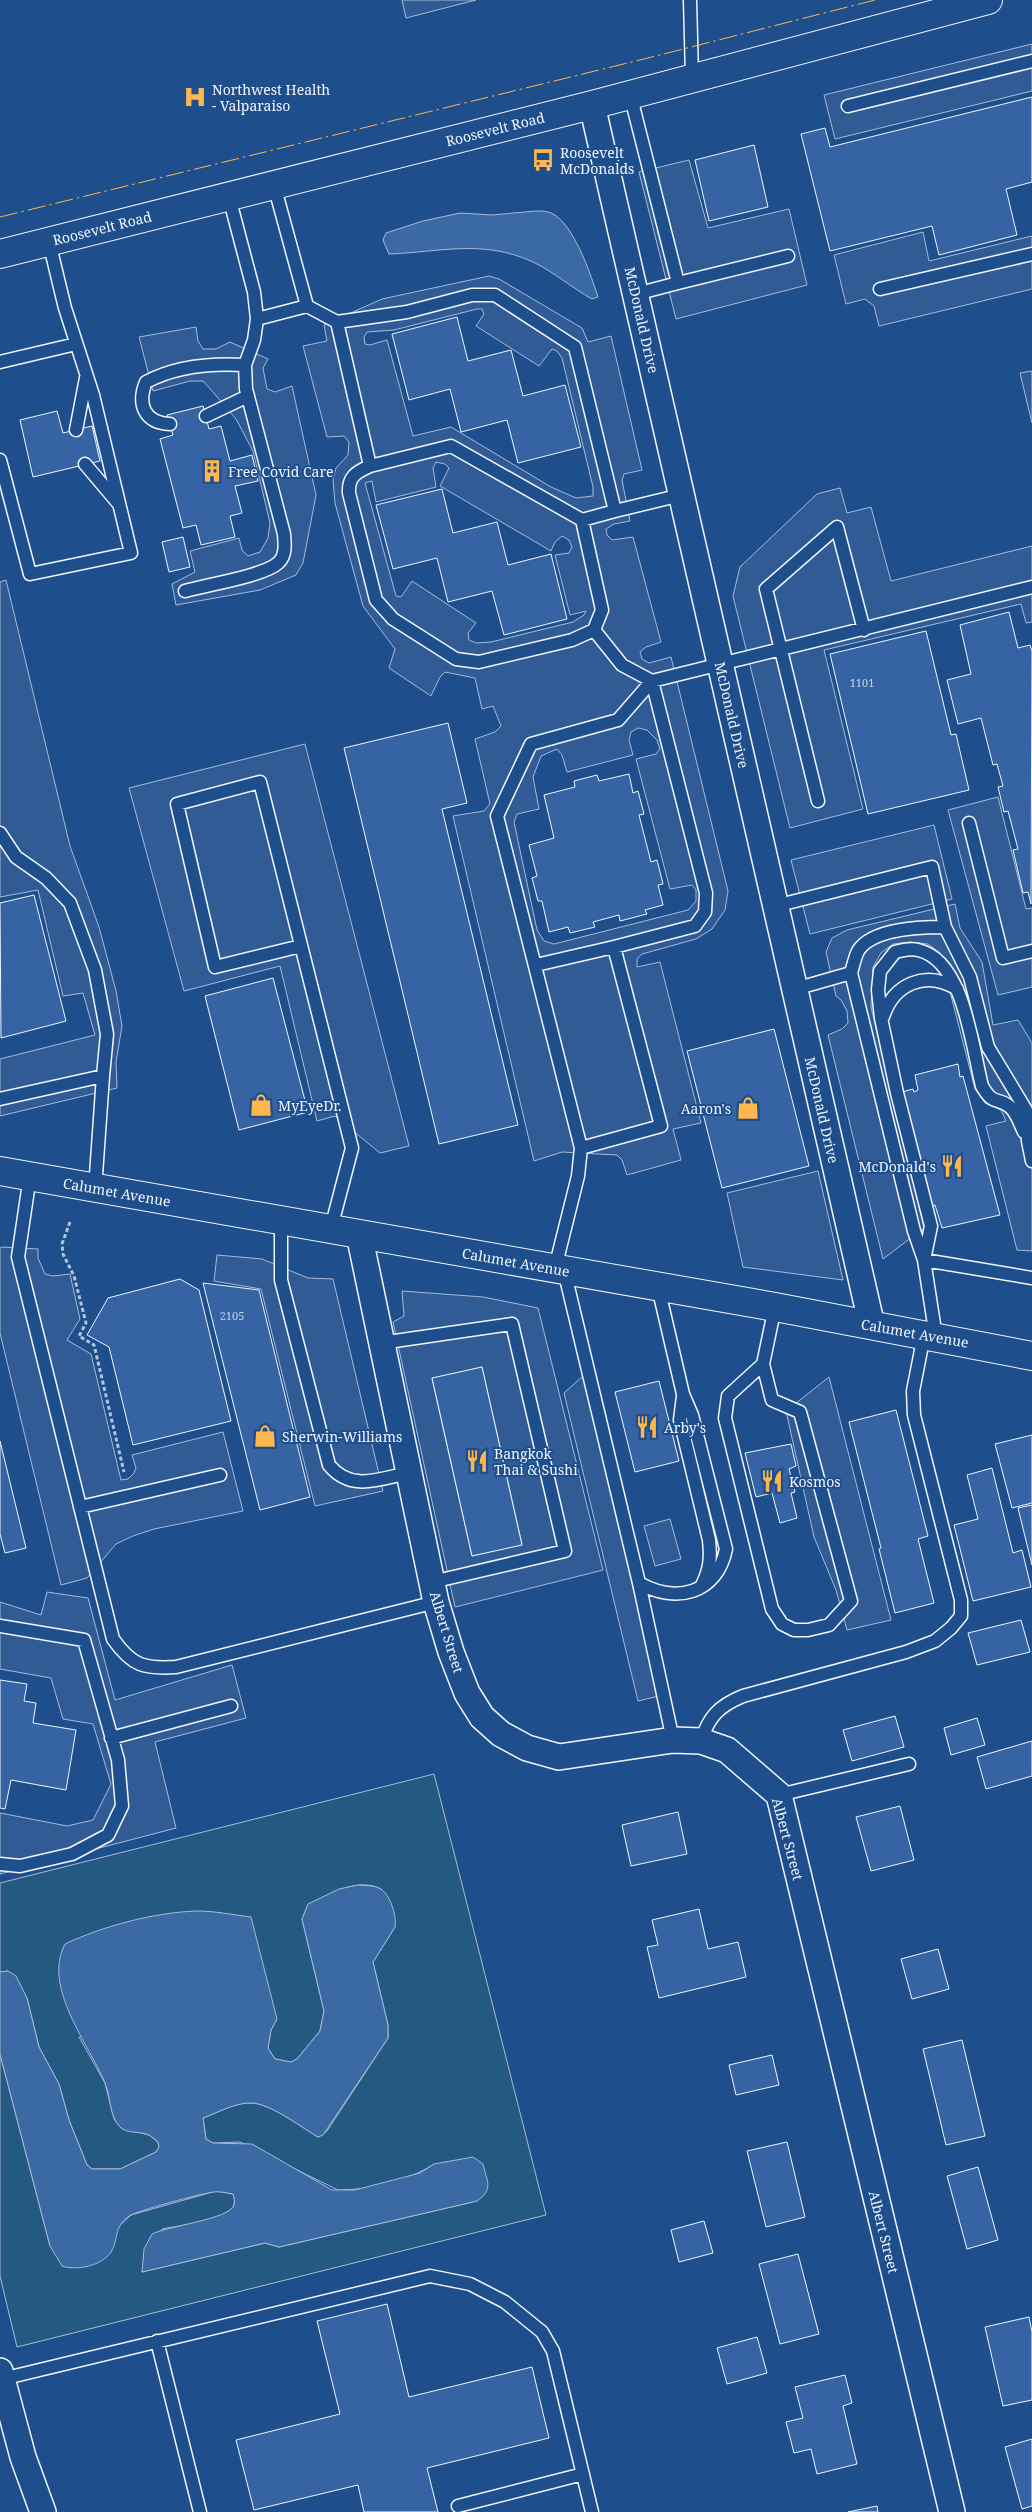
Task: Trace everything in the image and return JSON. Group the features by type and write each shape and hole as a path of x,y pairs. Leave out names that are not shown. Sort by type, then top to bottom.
{"main road":[{"name":"Roosevelt Road","path":"0,254 592,104 988,0"},
{"name":"Calumet Avenue","path":"0,1171 775,1307 1032,1356"}],"street":[{"name":"McDonald Drive","path":"592,104 872,1326"},
{"name":"Albert Street","path":"359,1234 434,1592 451,1652 467,1693 482,1717 502,1734 527,1748 559,1757 673,1740 701,1741 728,1750 779,1795 952,2512"},
{"path":"1,2375 23,2457 43,2512"}],"lane":[{"path":"690,0 692,77"},
{"path":"848,106 1032,62"},
{"path":"630,94 678,283"},
{"path":"274,185 307,306"},
{"path":"185,590 265,570 278,563 285,551 284,534 248,396 245,365 254,340 257,319 254,292 229,196"},
{"path":"0,460 30,574 131,553 86,375 49,242"},
{"path":"880,289 1032,254"},
{"path":"636,294 788,256"},
{"path":"257,319 307,306 337,322 407,312 472,295 495,295 575,347 614,511"},
{"path":"337,322 370,466"},
{"path":"0,362 76,344"},
{"path":"170,424 157,424 150,418 143,405 141,394 146,382 157,375 194,367 221,364 245,365"},
{"path":"76,430 86,375"},
{"path":"206,416 248,396"},
{"path":"582,520 602,610 594,630 572,640 479,662 456,659 393,619 376,600 349,493 349,484 354,473 370,466 451,446 582,520 681,495"},
{"path":"85,464 119,505"},
{"path":"818,801 766,589 837,527 864,630"},
{"path":"673,1740 639,1583 560,1269 578,1176 581,1148 498,816 531,744 618,720 652,681 720,666 1032,587"},
{"path":"536,965 695,926 705,912 706,893 652,681 622,665 594,630"},
{"path":"301,946 215,967 177,804 260,782 352,1148 331,1228"},
{"path":"969,824 1003,958 1032,950"},
{"path":"0,833 16,857 46,878 70,903 97,980 107,1034 95,1188"},
{"path":"776,906 932,867 945,926 970,977 988,1046 1026,1110 1028,1141 1032,1158"},
{"path":"701,1741 706,1728 724,1703 743,1696 906,1652 935,1641 951,1628 961,1616 961,1600 914,1415 913,1391 930,1336 924,1260 914,1231 851,973 859,950 879,936 909,927 945,926"},
{"path":"581,1148 661,1126 614,947"},
{"path":"924,1260 931,1226 881,1022 878,990 880,971 888,958 895,952 917,949 930,954 970,977"},
{"path":"941,962 957,989 982,1086 988,1098 1008,1105 1015,1112 1028,1141"},
{"path":"795,989 851,973"},
{"path":"881,1022 890,1000 898,991 911,984 935,980 944,981 957,989"},
{"path":"0,1099 103,1076"},
{"path":"30,1176 18,1256 113,1639 123,1653 138,1665 176,1667 434,1592 565,1551 512,1324 382,1343"},
{"path":"281,1219 281,1280 329,1465 338,1475 349,1481 365,1481 408,1473"},
{"path":"924,1260 1032,1278"},
{"path":"639,1583 654,1592 668,1595 700,1587 714,1578 723,1565 726,1549 692,1416 683,1394 658,1287"},
{"path":"764,1364 728,1396 725,1418 772,1609 782,1624 794,1630 808,1630 829,1625 850,1601 800,1412 772,1400 764,1364 775,1307"},
{"path":"80,1507 220,1474"},
{"path":"0,1626 84,1640 118,1760 122,1806 108,1835 72,1854 20,1866 0,1864"},
{"path":"111,1738 231,1706"},
{"path":"779,1795 909,1764"},
{"path":"1,2375 157,2341 430,2276 470,2284 505,2302 542,2332 553,2351 592,2512"},
{"path":"157,2341 200,2512"},
{"path":"458,2506 583,2474"}],"path":[{"path":"70,1222 62,1244 63,1254 74,1276 86,1323 79,1336 94,1345 124,1472"}],"shaded area":[{"path":"402,0 476,0 406,18"},
{"path":"1032,44 1032,91 835,139 824,95"},
{"path":"689,160 708,228 789,209 807,285 676,319 639,172"},
{"path":"536,211 551,213 559,218 567,227 580,250 598,297 592,299 541,266 515,255 479,249 389,254 383,240 386,233 423,221 460,213 492,215"},
{"path":"923,232 929,261 1032,236 1032,289 879,326 874,306 865,299 846,304 834,255"},
{"path":"489,276 499,279 582,328 588,342 611,336 642,470 624,474 622,480 630,521 614,524 606,529 607,535 612,540 633,537 661,642 646,647 640,652 642,659 649,663 671,657 728,891 725,910 712,929 696,939 642,954 637,959 637,967 660,962 701,1123 673,1129 681,1160 627,1175 622,1160 617,1155 562,1152 534,1161 453,816 484,811 490,804 475,739 495,732 501,726 493,706 482,709 475,678 445,672 440,677 431,696 389,668 395,649 363,606 335,503 333,479 336,468 348,455 349,442 344,436 327,437 303,346 327,341 324,325 382,299","holes":["482,309 484,314 476,326 539,366 552,349 557,351 562,358 593,487 593,496 576,498 551,487 451,427 413,436 387,340 370,345 365,344 364,337 367,332 394,330","436,462 445,464 449,468 440,486 551,551 555,542 562,536 569,540 572,547 569,553 555,555 570,615 586,611 584,615 573,622 491,642 476,643 469,640 468,633 476,623 412,581 401,597 396,596 365,483 372,481 376,502 436,487 433,468","638,728 647,730 657,740 660,749 656,754 636,759 670,889 692,885 696,890 696,901 688,910 554,944 544,941 537,930 514,822 517,814 539,809 533,777 541,756 557,749 562,755 567,772 633,755 629,740 631,732"]},
{"path":"196,327 198,341 203,349 216,349 230,342 268,359 263,368 267,389 275,392 292,386 316,495 303,563 296,575 260,590 176,605 172,584 195,572 190,551 239,538 242,550 248,556 260,552 268,538 270,523 253,451 236,419 212,391 203,381 190,381 153,391 139,337"},
{"path":"1032,371 1032,423 1020,373"},
{"path":"840,488 847,513 871,507 891,581 1032,546 1032,622 1026,623 1021,604 824,650 863,809 790,828 733,596 740,567 817,494"},
{"path":"6,580 70,846 99,927 116,991 122,1026 116,1062 117,1088 0,1116 0,1059 95,1035 83,993 63,996 38,890 0,897 0,582"},
{"path":"305,744 409,1146 380,1153 335,1116 317,1121 280,966 184,991 129,788"},
{"path":"998,797 1026,909 1032,908 1032,987 998,995 948,810"},
{"path":"934,825 952,899 810,934 791,860"},
{"path":"955,904 960,928 982,962 993,1025 1018,1020 1032,1043 1032,1251 1017,1250 986,1126 1006,1121 1001,1110 985,1103 975,1089 940,953 928,944 909,942 893,944 881,953 873,967 871,1007 924,1228 883,1259 828,1035 842,1029 848,1023 847,1011 841,1000 836,996 826,952 832,938 847,930"},
{"path":"818,1171 843,1280 743,1267 727,1193"},
{"path":"0,1248 38,1249 38,1258 45,1274 53,1276 70,1274 80,1319 67,1340 91,1354 121,1480 128,1479 134,1473 136,1468 132,1455 223,1432 243,1511 154,1529 133,1536 116,1544 87,1578 61,1585 0,1333"},
{"path":"217,1255 262,1259 308,1278 333,1279 383,1491 315,1506 261,1289 214,1281"},
{"path":"402,1291 483,1297 538,1308 603,1570 455,1607 393,1322 404,1316","holes":["482,1367 522,1544 472,1556 432,1379"]},
{"path":"583,1376 659,1696 638,1701 564,1393"},
{"path":"829,1377 891,1620 847,1630 836,1590 814,1537 786,1411"},
{"path":"670,1519 681,1559 655,1566 644,1526"},
{"path":"47,1592 88,1598 115,1700 232,1665 246,1718 155,1742 176,1828 0,1874 0,1813 67,1826 93,1820 111,1784 93,1724 63,1719 51,1678 0,1669 0,1602 41,1615"},
{"path":"434,1774 546,2215 17,2347 0,2276 0,2054 50,2246 111,2252 118,2227 131,2215 216,2191 233,2194 234,2205 230,2210 223,2215 213,2218 162,2229 142,2272 265,2243 279,2247 477,2201 434,2164 400,2180 375,2186 338,2190 240,2142 213,2143 206,2139 203,2118 245,2103 259,2104 267,2107 318,2137 327,2131 388,2038 388,2025 373,1962 395,1927 381,1889 363,1885 353,1886 334,1892 308,1905 302,1919 324,2011 320,2031 297,2059 291,2062 275,2059 268,2048 271,2030 277,2019 79,2037 105,2083 114,2119 121,2128 149,2135 158,2142 159,2147 156,2152 120,2169 92,2169 87,2165 69,2120 59,2084 39,2047 27,1998 8,1971 0,1972 0,1883"},
{"path":"358,1885 374,1886 383,1891 392,1905 395,1917 395,1927 373,1962 388,2025 388,2038 323,2135 318,2137 268,2107 260,2104 246,2103 203,2118 206,2139 213,2143 252,2144 332,2190 355,2190 420,2173 434,2164 473,2157 483,2164 488,2185 486,2193 477,2201 279,2247 265,2243 142,2272 144,2249 152,2234 211,2218 230,2210 234,2205 233,2194 207,2193 156,2206 129,2216 118,2229 111,2252 102,2261 74,2268 62,2266 50,2246 0,2054 0,1972 8,1971 16,1976 27,1998 39,2047 59,2084 69,2120 87,2165 92,2169 120,2169 156,2152 159,2147 158,2142 149,2135 130,2132 116,2123 105,2083 70,2015 63,1997 59,1978 59,1961 65,1944 96,1931 130,1921 165,1914 204,1911 251,1917 277,2019 271,2030 268,2048 275,2059 291,2062 297,2059 320,2031 324,2011 302,1919 308,1904 339,1889"}],"building":[{"path":"1032,97 1032,182 1006,189 1017,235 939,255 932,226 830,251 801,134 825,128 830,147"},
{"path":"754,145 768,207 709,221 695,160"},
{"path":"457,317 468,361 511,350 523,396 565,385 581,447 518,463 507,420 461,432 450,389 409,400 392,334"},
{"name":"Free Covid Care","path":"203,406 209,429 221,426 230,461 252,455 258,481 235,486 242,513 230,516 235,537 201,545 196,525 183,528 160,439 173,435 167,415"},
{"path":"57,411 63,433 92,426 100,461 33,477 20,420"},
{"path":"442,489 453,533 497,522 508,565 551,554 567,619 504,635 492,591 448,602 437,558 393,569 376,505"},
{"path":"183,537 190,567 169,572 162,542"},
{"path":"1009,612 1018,648 1030,645 1032,651 1031,904 1028,892 1023,893 1013,850 1018,849 1008,811 1004,812 998,787 1003,786 997,764 993,765 981,718 958,724 947,680 971,674 960,625"},
{"path":"926,631 951,735 956,734 969,790 868,814 830,654"},
{"path":"448,723 467,803 442,809 518,1125 439,1144 344,748"},
{"path":"629,774 633,793 638,791 644,814 639,815 651,862 657,860 663,884 658,885 663,905 645,910 647,914 620,921 619,915 593,922 595,927 570,933 568,927 549,932 542,901 538,901 532,878 537,876 529,845 554,838 544,795 575,787 574,781 597,775 599,781"},
{"path":"34,895 66,1021 1,1038 0,903"},
{"path":"273,978 308,1112 239,1130 205,996"},
{"name":"Aaron's","path":"774,1029 809,1166 722,1188 687,1051"},
{"name":"McDonald's","path":"958,1064 960,1077 963,1076 1000,1215 942,1228 935,1205 927,1207 902,1092 913,1089 914,1092 918,1090 915,1075"},
{"path":"180,1279 199,1290 231,1421 133,1445 109,1347 87,1335 108,1298"},
{"path":"203,1283 259,1290 310,1497 260,1510"},
{"name":"Bangkok Thai & Sushi","path":"482,1367 522,1545 472,1556 432,1378"},
{"name":"Arby's","path":"659,1381 679,1461 635,1472 615,1392"},
{"path":"896,1410 928,1536 918,1539 934,1603 895,1613 879,1549 881,1548 849,1422"},
{"path":"1032,1435 1032,1503 1012,1508 995,1444"},
{"path":"0,1441 26,1548 5,1553 0,1534"},
{"name":"Kosmos","path":"791,1444 796,1466 789,1469 795,1492 791,1493 797,1518 780,1523 772,1493 756,1497 745,1453"},
{"path":"992,1468 1013,1553 1022,1550 1031,1587 973,1601 954,1525 978,1519 967,1475"},
{"path":"1032,1505 1032,1565 1018,1508"},
{"path":"1021,1620 1030,1652 977,1665 968,1633"},
{"path":"0,1680 27,1684 24,1701 36,1703 33,1723 76,1730 66,1790 11,1780 5,1809 0,1808"},
{"path":"895,1716 904,1747 852,1761 843,1730"},
{"path":"977,1718 985,1745 951,1755 944,1728"},
{"path":"1032,1741 1032,1776 986,1789 977,1757"},
{"path":"900,1806 914,1860 871,1871 856,1817"},
{"path":"678,1812 687,1854 631,1866 622,1825"},
{"path":"699,1909 708,1949 738,1942 746,1977 659,1998 647,1947 658,1945 652,1920"},
{"path":"938,1949 949,1989 912,1999 901,1959"},
{"path":"962,2040 985,2136 946,2145 923,2049"},
{"path":"772,2055 779,2085 736,2095 729,2065"},
{"path":"787,2142 805,2217 766,2227 747,2151"},
{"path":"978,2167 998,2240 967,2249 947,2176"},
{"path":"704,2221 713,2253 679,2262 671,2230"},
{"path":"798,2254 819,2334 780,2344 759,2264"},
{"path":"387,2304 409,2397 532,2367 549,2438 427,2468 438,2512 364,2512 358,2485 254,2510 236,2440 340,2414 317,2321"},
{"path":"1029,2317 1032,2332 1032,2400 1003,2406 985,2327"},
{"path":"757,2337 767,2373 727,2384 717,2348"},
{"path":"845,2375 852,2403 843,2406 857,2464 817,2474 811,2449 794,2453 786,2422 803,2418 795,2387"},
{"path":"1032,2439 1032,2506 1022,2509 1005,2447"},
{"path":"877,2506 878,2512 848,2512"}],"power":[{"path":"0,217 648,58 875,0"}],"place":[{"name":"Northwest Health - Valparaiso","path":"195,97"},
{"name":"Roosevelt McDonalds","path":"543,160"},
{"name":"Free Covid Care","path":"212,471"},
{"name":"MyEyeDr.","path":"261,1105"},
{"name":"Aaron's","path":"748,1108"},
{"name":"McDonald's","path":"952,1166"},
{"name":"Arby's","path":"647,1427"},
{"name":"Sherwin-Williams","path":"265,1436"},
{"name":"Bangkok Thai & Sushi","path":"477,1461"},
{"name":"Kosmos","path":"772,1481"}]}
